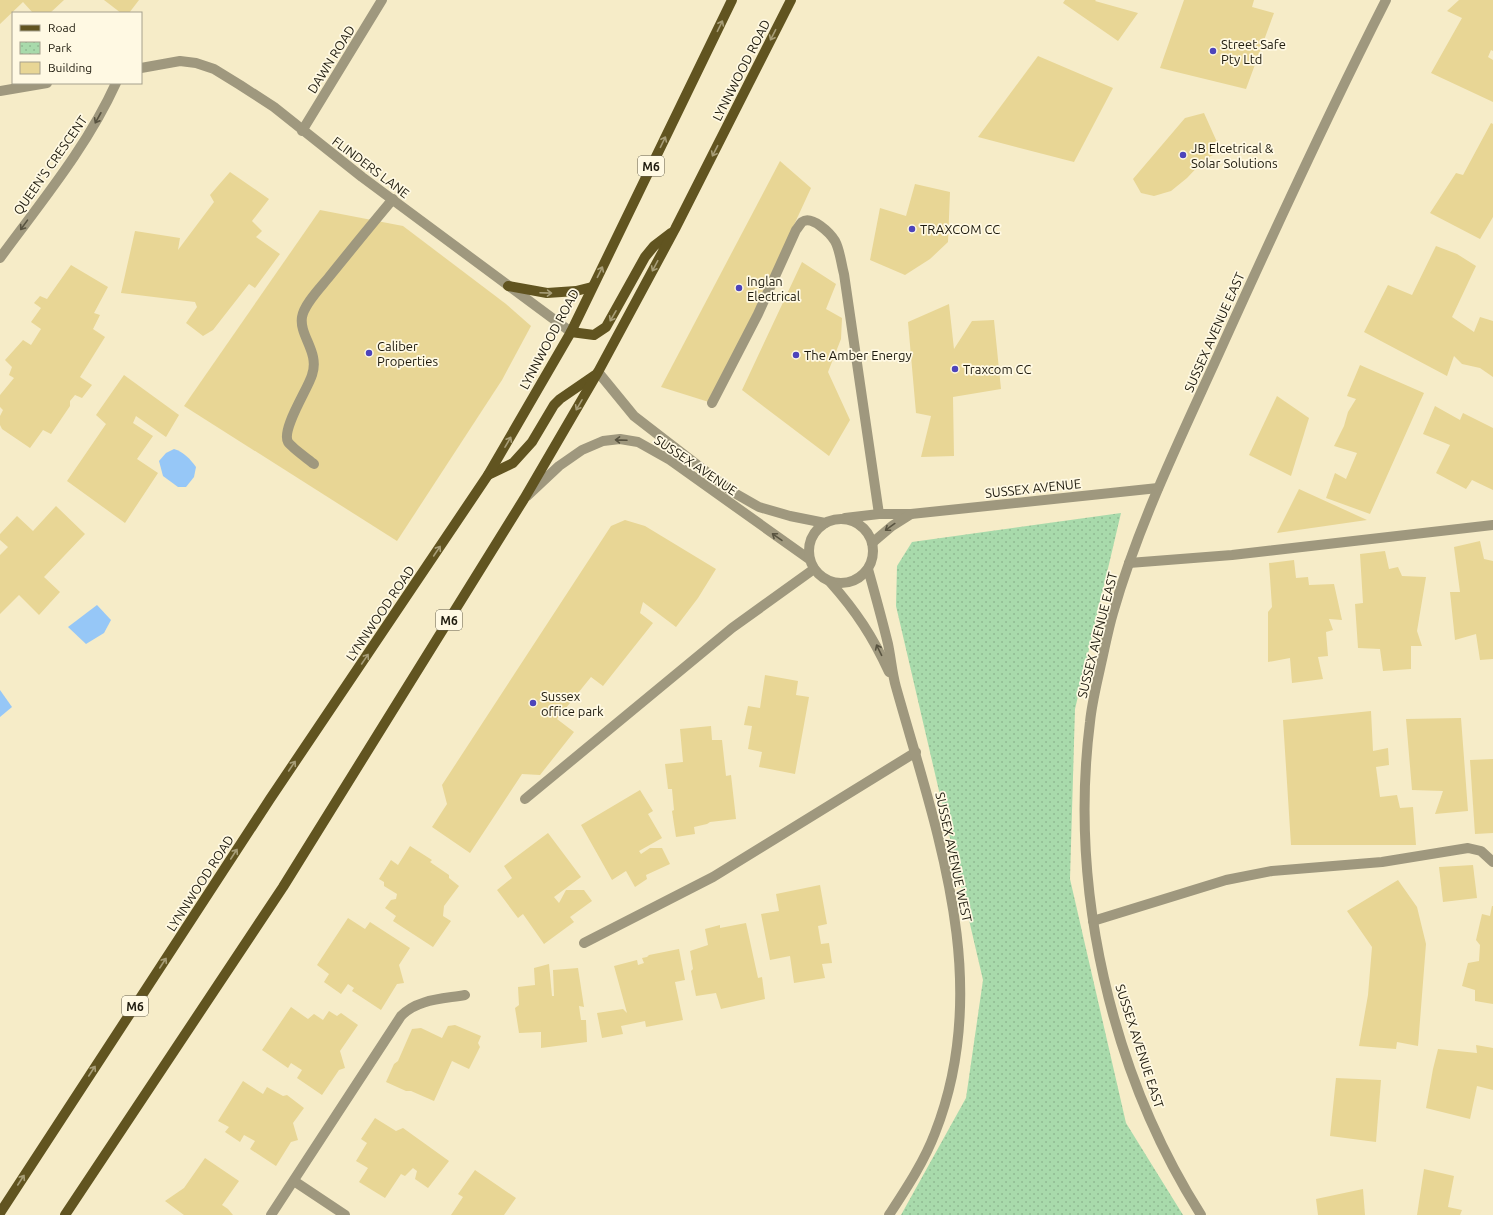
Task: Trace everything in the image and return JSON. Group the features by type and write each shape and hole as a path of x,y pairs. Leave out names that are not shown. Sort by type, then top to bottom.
{"main road":[{"name":"LYNNWOOD ROAD","path":"0,1213 270,799 488,475 570,332 732,0"},
{"name":"LYNNWOOD ROAD","path":"65,1215 283,887 524,499 598,372 675,229 791,0"},
{"path":"570,332 594,335 606,327 645,257 654,246 675,229"},
{"path":"508,286 547,293 576,291 592,287"},
{"path":"488,475 513,463 532,442 554,404 598,372"}],"street":[{"name":"DAWN ROAD","path":"302,130 382,0"},
{"name":"SUSSEX AVENUE EAST","path":"1201,1215 1178,1178 1164,1150 1141,1094 1115,1021 1101,966 1093,921 1086,850 1086,761 1093,701 1112,615 1129,564 1158,488 1257,268 1386,0"},
{"name":"FLINDERS LANE","path":"142,68 180,61 196,63 214,69 240,84 274,107 302,130 570,332"},
{"path":"0,91 41,84"},
{"name":"QUEEN'S CRESCENT","path":"0,258 86,138 116,84"},
{"path":"314,464 288,442 287,434 290,424 313,375 315,360 302,325 302,316 310,301 393,199"},
{"path":"712,403 758,314 796,230 801,223 807,221 811,221 821,226 830,234 835,242 844,274 879,514"},
{"name":"SUSSEX AVENUE","path":"598,372 634,416 731,491 745,500 765,509 825,523"},
{"name":"SUSSEX AVENUE","path":"524,499 559,466 582,450 603,441 620,439 638,442 670,460 809,559"},
{"name":"SUSSEX AVENUE","path":"845,518 879,514 911,514 1158,488"},
{"name":"SUSSEX AVENUE","path":"872,543 892,526 911,514"},
{"path":"845,518 856,522 864,528 872,543 872,559 868,569 861,577 851,582 840,584 830,582 821,577 814,569 809,559 808,549 811,538 816,530 825,523 834,519 845,518"},
{"path":"1129,564 1232,555 1493,525"},
{"path":"525,799 732,628 814,569"},
{"path":"868,569 888,645 895,685"},
{"path":"830,582 850,605 862,622 876,645 895,685"},
{"name":"SUSSEX AVENUE WEST","path":"889,1215 908,1185 935,1133 948,1093 957,1053 962,992 954,908 939,835 916,752 895,685"},
{"path":"584,943 713,877 916,752"},
{"path":"1093,921 1226,880 1272,871 1382,862 1468,848 1481,851 1493,862"},
{"path":"271,1215 407,1009 418,1004 465,996"},
{"path":"294,1181 345,1215"}],"green space":[{"path":"1121,513 1075,709 1070,879 1126,1123 1183,1215 901,1215 966,1098 983,980 896,606 897,566 912,542"}],"water":[{"path":"174,449 186,456 196,467 194,477 186,487 178,487 163,476 159,461 166,453"},
{"path":"97,605 111,620 104,633 86,644 68,627"},
{"path":"0,690 12,707 0,717"}],"building":[{"path":"0,0 64,0 51,12 32,12 23,2 0,24"},
{"path":"104,0 139,0 130,12 120,12"},
{"path":"1065,0 1096,0 1095,1 1138,13 1118,41 1063,3"},
{"name":"Street Safe Pty Ltd","path":"1184,0 1254,0 1252,7 1274,13 1246,89 1160,68"},
{"path":"1459,0 1493,0 1493,51 1491,50 1488,57 1493,60 1493,102 1431,73 1462,18 1447,11"},
{"path":"1038,56 1113,88 1074,162 978,137"},
{"name":"JB Elcetrical & Solar Solutions","path":"1204,113 1221,151 1205,159 1187,178 1171,191 1154,196 1141,193 1133,179 1185,118"},
{"path":"1491,123 1493,124 1493,217 1480,239 1430,213 1456,173 1463,175"},
{"name":"Inglan Electrical","path":"780,161 811,188 712,403 661,387"},
{"path":"230,172 269,199 252,221 262,231 256,237 280,254 255,288 249,284 213,330 203,336 186,323 197,307 195,302 121,293 135,231 180,238 178,250 214,202 210,195"},
{"name":"TRAXCOM CC","path":"915,184 950,192 948,242 930,259 905,275 870,260 880,208 906,216"},
{"name":"Caliber Properties","path":"320,210 403,226 506,304 531,326 502,380 397,541 184,406"},
{"path":"1436,246 1457,254 1476,266 1452,317 1474,332 1480,317 1493,321 1493,377 1480,368 1462,364 1454,356 1447,376 1364,332 1388,285 1412,295"},
{"name":"The Amber Energy","path":"802,262 836,284 826,309 842,318 841,339 828,372 850,420 829,456 742,390"},
{"path":"71,265 108,287 94,313 100,315 93,329 105,337 80,377 92,385 82,398 75,395 70,401 70,406 51,434 43,430 30,448 2,429 0,425 0,416 3,410 0,407 0,395 14,378 9,375 12,367 5,360 23,340 31,345 41,329 31,322 41,308 34,303 40,296 47,299"},
{"name":"Traxcom CC","path":"949,304 954,349 972,321 994,320 1001,389 953,397 954,456 921,457 931,416 916,413 908,322"},
{"path":"1360,365 1424,393 1370,514 1326,498 1335,473 1346,479 1357,453 1334,446 1344,426 1348,412 1356,399 1347,396"},
{"path":"124,375 179,415 166,437 136,416 133,423 153,436 137,459 158,473 125,523 67,481 106,424 96,415"},
{"path":"1277,396 1309,418 1291,476 1249,455"},
{"path":"1435,406 1460,420 1463,413 1493,428 1493,490 1472,480 1466,489 1436,473 1450,445 1423,434"},
{"path":"1299,489 1367,520 1277,533"},
{"path":"56,506 85,534 44,577 60,592 39,615 19,595 0,614 0,555 8,547 0,540 0,534 17,516 33,531"},
{"name":"Sussex office park","path":"625,520 645,526 716,569 698,598 676,627 643,602 640,613 653,623 603,686 591,677 557,719 574,732 540,775 522,774 470,853 432,827 447,804 442,785 611,526"},
{"path":"1480,541 1484,559 1493,561 1493,659 1480,660 1476,634 1455,640 1450,592 1460,592 1454,547"},
{"path":"1385,551 1389,569 1398,567 1402,576 1426,577 1417,631 1422,646 1411,646 1411,669 1383,671 1380,649 1358,648 1355,604 1363,603 1360,554"},
{"path":"1294,560 1296,578 1308,577 1309,585 1334,584 1342,620 1329,619 1333,630 1326,632 1328,656 1318,657 1323,679 1292,683 1290,658 1268,662 1268,612 1272,607 1269,563"},
{"path":"765,675 798,681 796,695 809,697 795,774 759,767 762,752 748,749 752,726 744,725 748,706 760,708"},
{"path":"1371,711 1373,751 1388,748 1389,765 1376,767 1380,797 1397,795 1400,808 1413,807 1416,845 1291,845 1283,720"},
{"path":"1461,718 1468,811 1435,814 1443,791 1412,790 1406,719"},
{"path":"711,726 712,740 722,740 726,776 731,775 736,819 710,822 694,827 695,834 676,837 672,811 674,810 672,789 668,789 665,764 683,762 680,729"},
{"path":"1493,759 1493,833 1475,834 1470,760"},
{"path":"640,790 653,811 648,814 662,838 639,851 641,854 650,848 662,848 670,864 646,875 647,879 635,887 626,871 612,880 581,825"},
{"path":"548,833 581,877 554,897 559,903 566,890 584,890 592,901 570,917 574,922 544,944 523,914 518,918 497,890 512,878 504,866"},
{"path":"410,846 432,860 430,862 449,875 449,878 459,886 444,906 443,916 451,921 433,947 393,921 396,916 385,908 391,900 396,899 397,894 384,886 384,882 379,879 391,860 398,865"},
{"path":"1473,865 1477,898 1443,902 1439,867"},
{"path":"1398,880 1417,907 1426,944 1418,1046 1397,1042 1396,1049 1359,1046 1368,995 1372,947 1347,911"},
{"path":"820,885 827,924 818,926 821,944 829,943 832,963 822,964 825,978 794,983 790,956 770,960 761,914 779,911 776,894"},
{"path":"1492,906 1493,1004 1475,1001 1475,990 1462,986 1468,963 1479,961 1480,945 1476,940 1482,914 1490,916"},
{"path":"348,918 365,929 370,922 410,948 399,965 404,983 397,984 381,1010 352,991 354,988 348,984 341,994 324,982 329,974 317,965"},
{"path":"746,923 758,978 762,977 765,999 721,1009 716,993 696,996 691,971 693,969 690,951 708,945 705,929 720,925 720,928"},
{"path":"679,949 685,980 675,982 683,1020 646,1027 645,1021 621,1026 623,1034 602,1038 597,1013 623,1009 627,1013 614,966 637,960 638,965 644,963 642,958 649,955"},
{"path":"549,964 552,996 554,996 553,970 578,968 584,1007 579,1006 581,1020 586,1020 587,1042 541,1048 541,1032 519,1033 515,1008 519,1005 518,987 535,985 534,968"},
{"path":"291,1007 308,1019 314,1014 323,1020 329,1011 337,1016 341,1013 358,1025 340,1051 345,1068 339,1070 322,1095 297,1078 302,1070 291,1063 288,1068 262,1050"},
{"path":"455,1025 481,1036 478,1043 480,1047 469,1069 452,1061 434,1101 386,1082 394,1064 398,1061 412,1029 421,1028 442,1038 448,1026"},
{"path":"1476,1045 1493,1048 1493,1090 1477,1086 1470,1119 1426,1108 1438,1049 1477,1053"},
{"path":"1336,1078 1381,1080 1376,1142 1330,1136"},
{"path":"243,1081 263,1094 267,1087 283,1096 287,1095 304,1108 293,1123 298,1140 291,1142 276,1166 250,1149 255,1141 244,1135 240,1142 225,1132 229,1127 218,1121"},
{"path":"375,1118 396,1131 403,1128 449,1161 428,1188 415,1179 417,1171 413,1168 405,1176 401,1174 385,1198 359,1182 368,1168 356,1161 367,1143 361,1139"},
{"path":"205,1158 239,1181 222,1205 233,1215 184,1215 165,1201 184,1188"},
{"path":"1424,1169 1454,1176 1448,1207 1462,1210 1460,1215 1417,1215"},
{"path":"475,1170 516,1198 504,1215 451,1215 463,1197 458,1194"},
{"path":"1363,1189 1365,1215 1318,1215 1316,1199"}],"place":[{"name":"Street Safe Pty Ltd","path":"1213,51"},
{"name":"JB Elcetrical & Solar Solutions","path":"1183,155"},
{"name":"TRAXCOM CC","path":"912,229"},
{"name":"Inglan Electrical","path":"739,288"},
{"name":"Caliber Properties","path":"369,353"},
{"name":"The Amber Energy","path":"796,355"},
{"name":"Traxcom CC","path":"955,369"},
{"name":"Sussex office park","path":"533,703"}]}
